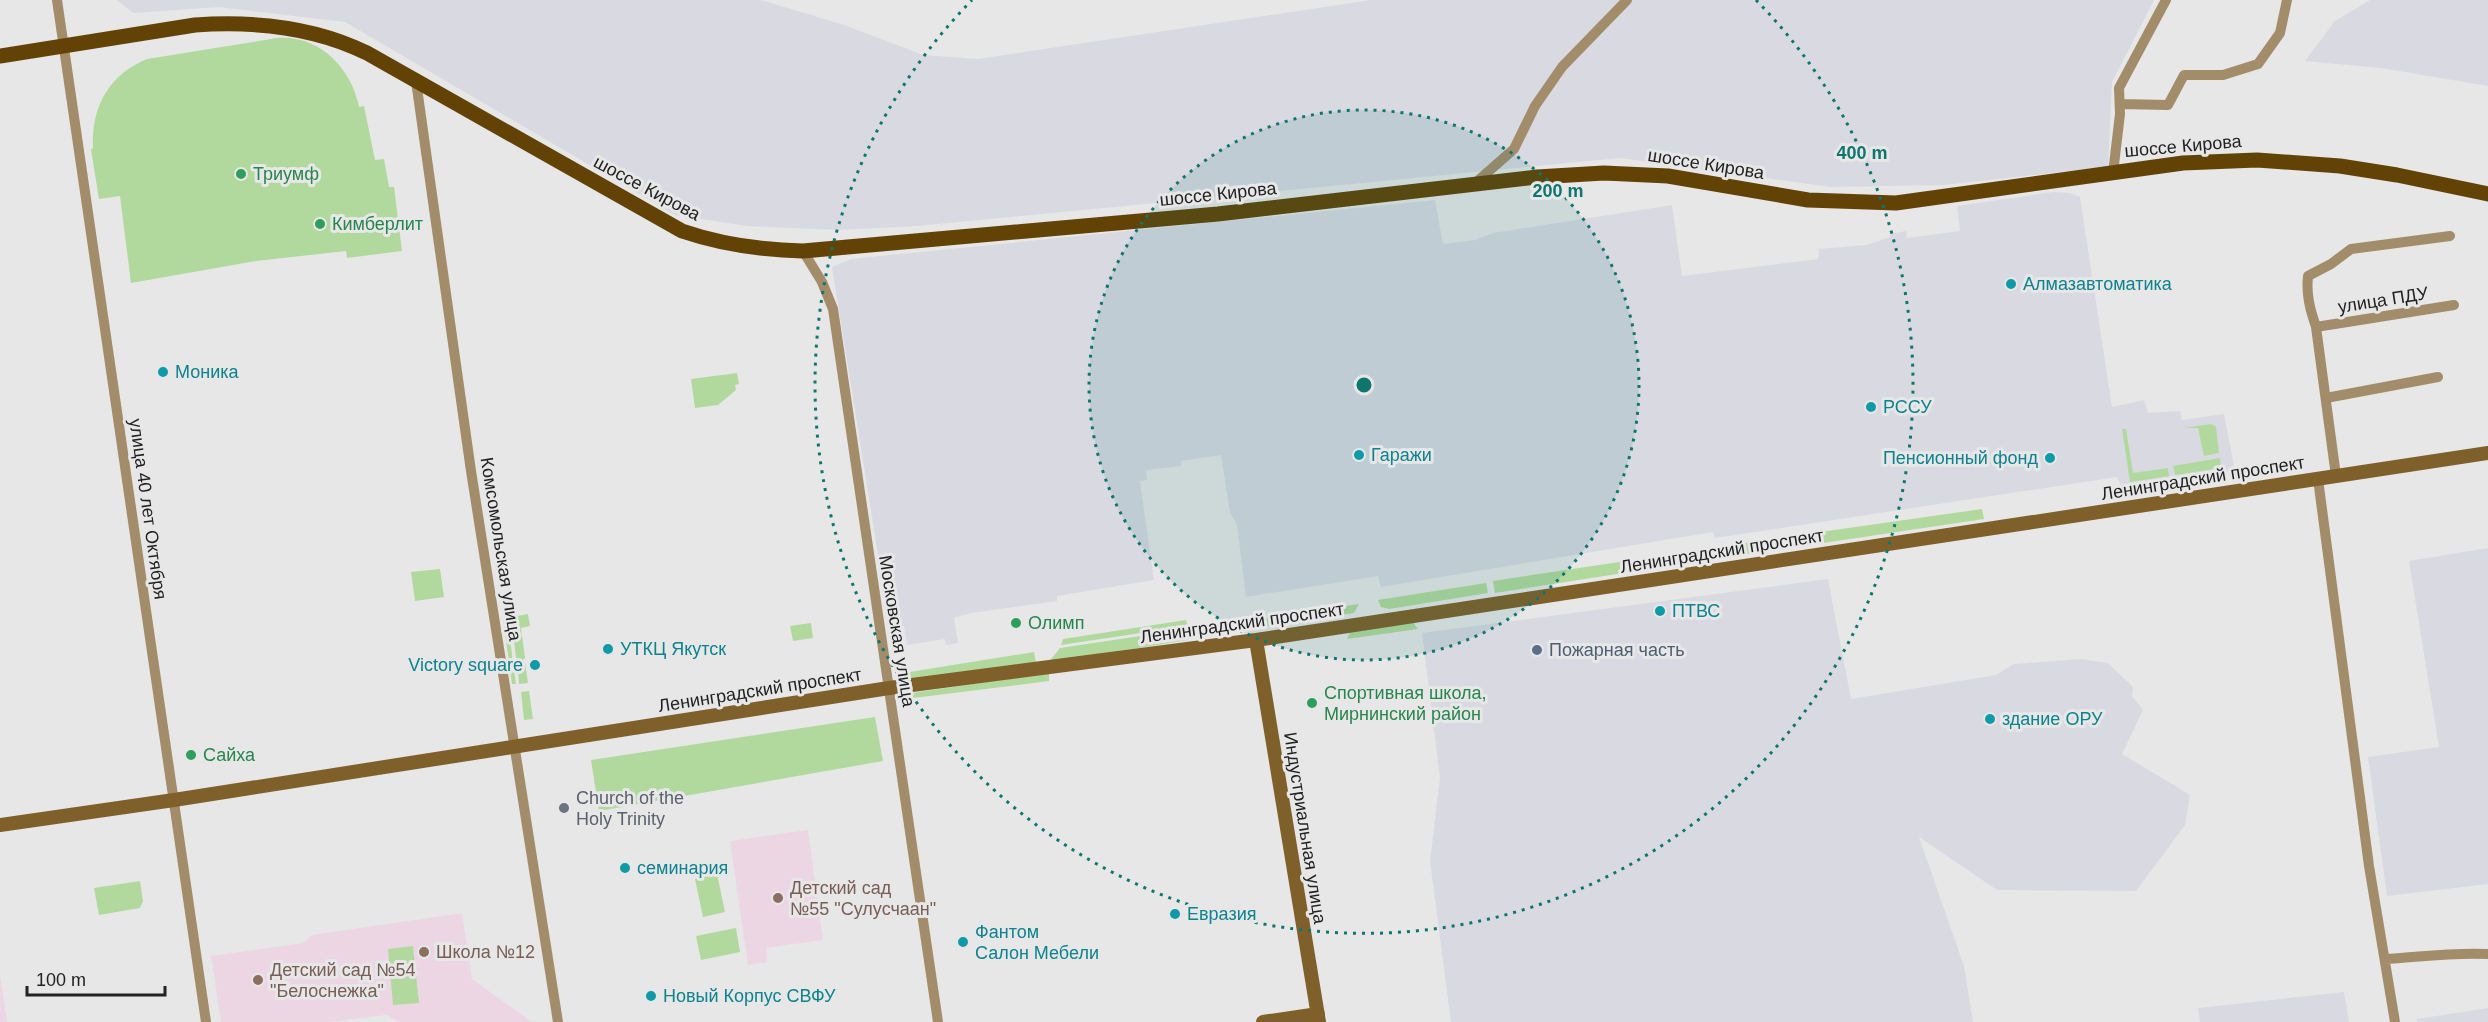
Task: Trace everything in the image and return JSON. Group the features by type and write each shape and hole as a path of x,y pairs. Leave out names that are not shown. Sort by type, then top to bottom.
{"main road":[{"name":"шоссе Кирова","path":"0,56 195,25 222,24 289,29 326,36 352,45 682,231 748,248 803,251 1218,214 1574,174 1645,173 1808,200 1896,203 2183,163 2266,160 2340,166 2488,194"},
{"name":"Ленинградский проспект","path":"0,825 889,688 1256,640 2488,453"},
{"name":"Индустриальная улица","path":"1256,640 1318,1018"},
{"path":"1263,1022 1318,1018"}],"street":[{"name":"улица 40 лет Октября","path":"57,0 206,1022"},
{"path":"1473,185 1514,148 1535,106 1562,67 1627,0"},
{"path":"2113,173 2120,104 2119,88 2166,0"},
{"path":"2120,104 2168,105 2184,75 2223,75 2258,64 2280,33 2287,0"},
{"name":"Комсомольская улица","path":"416,81 471,471 558,1022"},
{"name":"улица ПДУ","path":"2336,476 2316,327 2308,306 2308,276 2331,264 2351,249 2450,236"},
{"name":"Московская улица","path":"803,251 822,282 833,309 938,1022"},
{"name":"улица ПДУ","path":"2316,327 2454,305"},
{"path":"2326,398 2438,377"},
{"path":"2318,479 2369,866 2395,1022"},
{"path":"2385,959 2464,953 2488,954"}],"shaded area":[{"path":"117,0 761,0 844,25 923,55 978,59 1371,0 2154,0 2112,82 2108,167 1944,185 1830,187 1620,158 918,226 838,230 747,226 675,215 345,22 219,7 133,13"},
{"path":"2370,0 2488,0 2488,86 2381,68 2305,61 2335,21"},
{"path":"2053,192 2070,193 2080,197 2112,407 2144,400 2148,413 2180,411 2182,420 2224,414 2235,471 2122,489 2117,477 1715,538 1713,532 1381,587 1378,576 1246,597 1237,525 1230,513 1221,455 1181,461 1181,466 1146,470 1147,480 1140,481 1154,580 1057,596 1057,601 971,613 954,618 958,643 946,645 945,639 907,645 904,626 893,625 886,604 832,267 851,259 1435,200 1443,244 1475,240 1493,233 1672,205 1682,276 1818,259 1819,249 1867,245 1890,237 1890,234 1906,231 1907,238 1960,231 1957,206"},
{"path":"2488,548 2488,884 2387,896 2368,757 2439,747 2409,561"},
{"path":"1828,579 1851,699 1996,675 2014,664 2081,659 2108,663 2133,687 2132,696 2143,710 2122,754 2190,795 2185,825 2136,891 1997,890 1919,837 1964,966 1973,1022 1451,1022 1430,861 1440,778 1422,633"},
{"name":"Детский сад №55 \"Сулусчаан\"","path":"808,830 823,940 766,948 767,962 748,965 730,841"},
{"path":"462,913 472,979 532,1022 400,1022 387,1015 327,1022 221,1022 211,956 304,943 312,935"},
{"path":"0,975 7,1022 0,1022"},
{"path":"2344,992 2349,1022 2200,1022 2198,1008"},
{"path":"2488,1008 2488,1022 2417,1022 2417,1019"}],"green space":[{"name":"Триумф","path":"277,38 292,38 319,48 331,56 349,79 359,107 364,106 375,160 384,159 389,187 394,187 402,251 347,258 346,251 256,261 131,283 120,196 99,199 91,149 93,148 95,119 105,94 122,74 147,59"},
{"path":"737,373 739,384 735,385 736,390 718,405 695,408 691,379"},
{"path":"2211,424 2216,427 2219,453 2204,456 2198,428 2184,428"},
{"path":"2122,429 2126,429 2133,473 2168,468 2169,476 2130,482"},
{"path":"2220,458 2221,468 2175,475 2173,466"},
{"path":"2222,472 2218,482 2191,487 2184,477"},
{"path":"1982,509 1984,519 1722,558 1721,546"},
{"path":"1719,547 1720,558 1495,593 1493,581"},
{"path":"440,569 444,597 415,601 411,572"},
{"path":"1486,583 1488,593 1389,609 1381,607 1378,600"},
{"path":"1359,604 1354,613 1263,627 1261,619"},
{"path":"528,614 530,626 521,628 525,658 517,666 511,617"},
{"path":"507,617 516,684 512,684 503,618"},
{"path":"1186,620 1188,626 1061,645 1063,639"},
{"path":"1412,621 1418,629 1347,639 1351,630"},
{"path":"811,623 813,638 793,641 790,626"},
{"path":"1187,629 1188,640 1048,663 1060,648"},
{"path":"1034,652 1036,663 904,682 897,674"},
{"path":"525,662 528,683 519,684 518,670"},
{"path":"1049,673 1049,681 905,699 905,694"},
{"path":"529,691 533,719 524,720 521,692"},
{"path":"875,717 883,761 599,811 591,760"},
{"path":"717,874 725,912 703,917 695,879"},
{"path":"140,881 143,901 140,908 99,915 94,888"},
{"path":"736,928 740,952 701,960 696,936"},
{"path":"413,946 419,1003 393,1005 388,949"}],"place":[{"name":"Триумф","path":"241,174"},
{"name":"Кимберлит","path":"320,224"},
{"name":"Алмазавтоматика","path":"2011,284"},
{"name":"Моника","path":"163,372"},
{"name":"РССУ","path":"1871,407"},
{"name":"Гаражи","path":"1359,455"},
{"name":"Пенсионный фонд","path":"2050,458"},
{"name":"ПТВС","path":"1660,611"},
{"name":"Олимп","path":"1016,623"},
{"name":"УТКЦ Якутск","path":"608,649"},
{"name":"Пожарная часть","path":"1537,650"},
{"name":"Victory square","path":"535,665"},
{"name":"Спортивная школа, Мирнинский район","path":"1312,703"},
{"name":"здание ОРУ","path":"1990,719"},
{"name":"Сайха","path":"191,755"},
{"name":"Church of the Holy Trinity","path":"564,808"},
{"name":"семинария","path":"625,868"},
{"name":"Детский сад №55 \"Сулусчаан\"","path":"778,898"},
{"name":"Евразия","path":"1175,914"},
{"name":"Фантом Салон Мебели","path":"963,942"},
{"name":"Школа №12","path":"424,952"},
{"name":"Детский сад №54 \"Белоснежка\"","path":"258,980"},
{"name":"Новый Корпус СВФУ","path":"651,996"}]}
